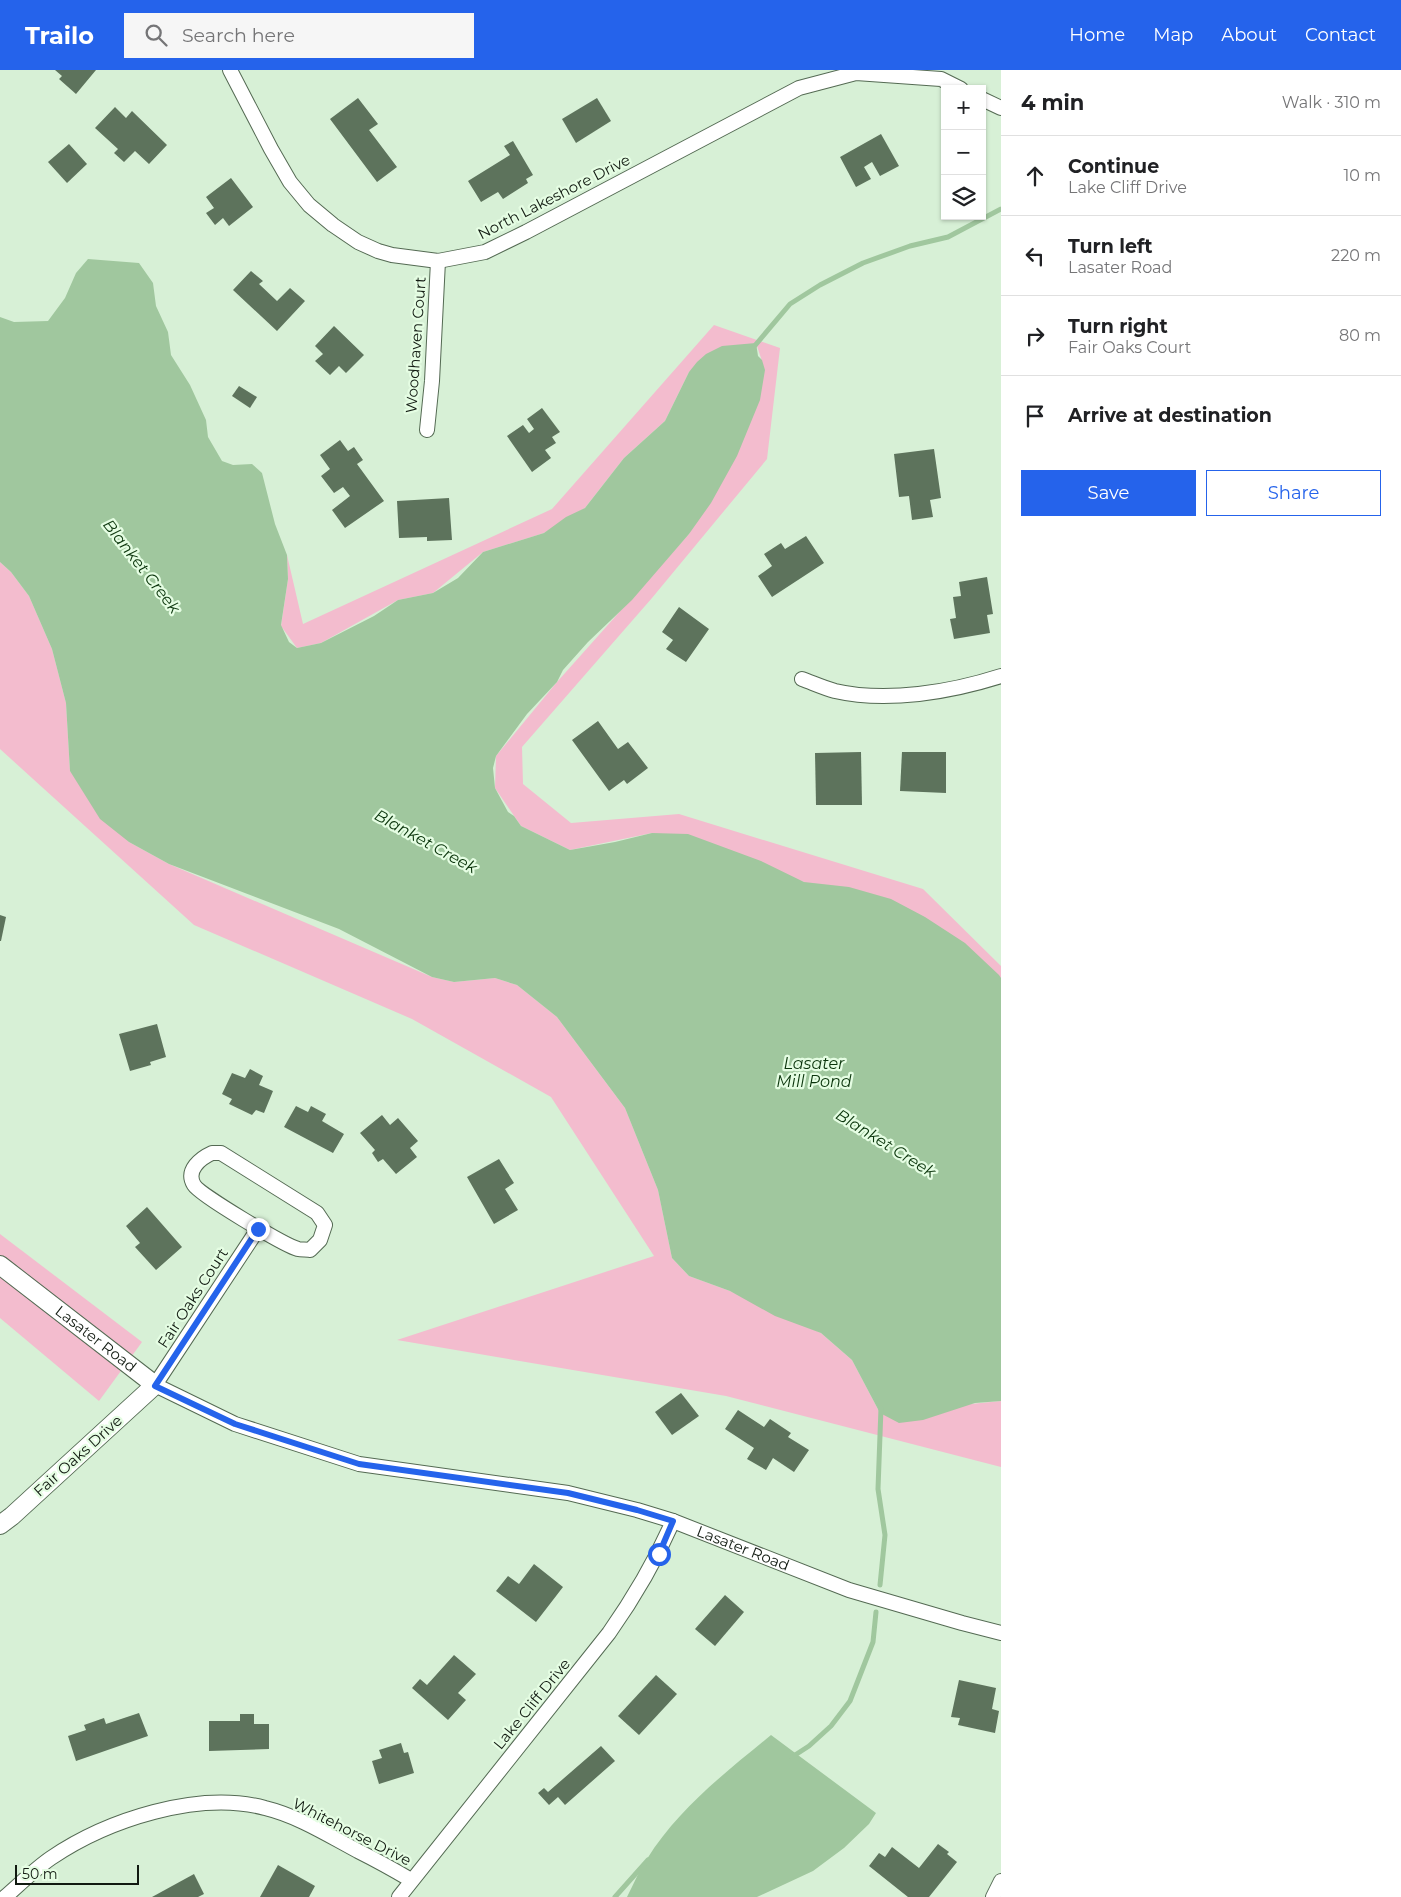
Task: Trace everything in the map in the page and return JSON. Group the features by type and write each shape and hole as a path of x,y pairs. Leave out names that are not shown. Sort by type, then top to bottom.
{"street":[{"name":"North Lakeshore Drive","path":"230,70 270,150 290,182 309,204 332,225 358,242 378,251 392,255 438,261 485,252 799,88 856,73 942,79 954,85"},
{"path":"986,101 1001,108"},
{"name":"Woodhaven Court","path":"427,430 432,381 438,261"},
{"path":"802,679 834,691 863,695 897,695 940,691 973,685 1001,676"},
{"path":"212,1153 221,1153 317,1213 325,1225 320,1240 310,1250 298,1249 258,1229 203,1194 193,1184 192,1175 195,1165 202,1157 212,1153"},
{"name":"Fair Oaks Court","path":"155,1386 258,1229"},
{"name":"Lasater Road","path":"0,1265 155,1386 235,1424 359,1464 568,1493 637,1510 673,1521 850,1590 962,1623 1001,1632"},
{"name":"Fair Oaks Drive","path":"0,1525 155,1386"},
{"name":"Lake Cliff Drive","path":"399,1897 609,1633 636,1594 659,1554 673,1521"},
{"name":"Whitehorse Drive","path":"5,1897 51,1858 82,1840 153,1812 183,1806 214,1803 264,1808 286,1815 325,1832 411,1880"},
{"path":"993,1897 1001,1881"}],"shaded area":[{"path":"714,325 780,348 767,459 652,598 522,747 523,784 571,823 679,814 923,889 1001,966 1001,989 804,882 652,833 570,850 521,826 495,788 496,756 557,682 689,534 762,361 756,343 689,372 665,421 624,458 585,508 544,533 483,552 433,593 398,600 321,643 297,648 281,626 288,579 287,555 303,624 552,509"},
{"path":"0,562 11,572 29,596 52,649 66,703 70,771 129,842 169,864 432,977 454,982 495,978 517,985 557,1017 625,1108 658,1190 672,1258 689,1276 730,1291 821,1333 852,1360 880,1413 1001,1401 1001,1467 726,1396 397,1340 654,1256 551,1097 412,1019 194,925 0,749"},
{"path":"0,1234 142,1342 99,1401 0,1318"}],"water":[{"name":"Lasater Mill Pond","path":"88,259 139,263 153,283 156,306 168,332 171,355 190,385 206,420 208,437 222,461 233,465 252,464 262,473 275,524 287,555 288,579 281,625 289,642 297,648 321,643 374,616 398,600 433,593 458,578 483,552 544,533 566,517 585,508 624,458 665,421 689,372 697,362 706,354 722,346 756,343 758,356 762,360 765,370 760,400 737,456 711,503 689,534 632,600 588,642 563,670 557,682 527,714 496,756 493,768 495,788 508,812 514,816 521,826 570,850 652,833 688,834 761,861 804,882 849,887 891,899 925,917 965,943 999,975 1001,978 1001,1401 975,1403 923,1420 899,1423 880,1413 852,1360 821,1333 775,1316 730,1291 689,1276 672,1258 658,1190 625,1108 557,1017 517,985 495,978 454,982 432,977 339,929 169,864 129,842 100,819 70,771 66,703 52,649 29,596 11,572 0,562 0,317 14,322 48,321 65,298 76,273"},
{"path":"771,1735 876,1813 869,1824 844,1848 813,1871 757,1897 627,1897 644,1864 673,1824 704,1792"}],"building":[{"path":"55,70 96,70 76,94 59,79 62,76"},
{"path":"358,98 378,124 369,130 397,167 377,182 330,119"},
{"path":"597,98 611,121 576,143 562,119"},
{"path":"115,107 126,118 132,111 167,145 149,164 135,151 124,162 114,153 118,149 95,128"},
{"path":"881,134 899,166 880,176 872,162 864,167 871,179 856,187 840,157"},
{"path":"513,141 533,175 526,179 528,183 503,199 498,192 481,202 468,181 510,155 504,146"},
{"path":"69,144 87,164 67,183 48,162"},
{"path":"231,178 253,207 229,226 223,218 215,225 206,213 214,208 206,197"},
{"path":"251,271 263,281 259,284 277,301 290,288 305,301 277,331 233,290"},
{"path":"334,326 364,355 346,373 339,366 330,375 315,361 323,354 315,346"},
{"path":"239,386 257,397 250,408 232,396"},
{"path":"542,408 560,432 552,437 556,443 545,450 551,458 532,472 507,436 523,425 529,433 534,429 527,419"},
{"path":"340,440 348,451 354,447 363,460 357,464 384,501 345,528 332,510 350,496 343,487 334,493 321,476 330,469 320,455"},
{"path":"934,449 941,498 930,500 933,517 912,520 909,496 899,497 894,454"},
{"path":"449,498 452,540 427,541 427,537 399,538 397,501"},
{"path":"806,536 824,563 772,597 758,576 772,566 764,554 781,543 785,549"},
{"path":"987,577 993,614 987,615 990,633 954,639 950,619 956,618 953,597 961,596 959,582"},
{"path":"679,607 709,629 686,662 666,649 673,640 662,632"},
{"path":"598,721 618,749 628,742 648,768 627,784 624,780 609,791 572,740"},
{"path":"861,752 862,805 816,805 815,753"},
{"path":"902,752 946,752 946,793 900,791"},
{"path":"0,915 6,917 1,941 0,941"},
{"path":"157,1024 166,1057 150,1062 151,1065 130,1071 119,1034"},
{"path":"250,1069 263,1076 259,1085 273,1091 264,1113 256,1110 252,1115 229,1104 232,1099 222,1094 232,1073 245,1078"},
{"path":"296,1106 308,1112 311,1106 326,1114 322,1121 344,1134 333,1153 284,1127"},
{"path":"382,1115 390,1125 398,1118 418,1141 410,1148 417,1157 396,1174 383,1159 378,1162 372,1153 375,1150 360,1133"},
{"path":"499,1159 514,1183 505,1189 518,1210 494,1224 467,1177"},
{"path":"147,1207 182,1247 156,1270 135,1247 140,1243 126,1226"},
{"path":"681,1393 699,1416 672,1435 655,1412"},
{"path":"738,1410 764,1427 770,1419 791,1433 788,1437 809,1450 794,1472 773,1458 766,1470 747,1459 754,1448 725,1429"},
{"path":"534,1564 563,1587 536,1622 496,1591 508,1576 519,1584"},
{"path":"725,1595 744,1612 715,1646 695,1629"},
{"path":"454,1655 476,1674 458,1693 466,1700 448,1720 412,1688 420,1679 427,1685"},
{"path":"656,1675 677,1694 639,1735 618,1716"},
{"path":"959,1680 996,1688 992,1709 999,1711 995,1733 958,1725 960,1718 951,1717"},
{"path":"139,1713 148,1736 76,1761 68,1736 86,1730 84,1725 104,1718 106,1724"},
{"path":"240,1714 254,1714 254,1724 269,1724 269,1749 209,1751 209,1721 240,1721"},
{"path":"401,1743 404,1753 408,1752 414,1773 379,1784 372,1761 382,1758 379,1750"},
{"path":"601,1746 615,1761 565,1805 558,1797 549,1805 538,1793 544,1788 548,1792"},
{"path":"938,1844 949,1852 947,1854 957,1862 929,1897 908,1897 869,1866 879,1853 885,1857 892,1847 919,1868"},
{"path":"278,1865 315,1886 309,1897 260,1897"},
{"path":"194,1874 204,1894 198,1897 152,1897"}],"waterway":[{"path":"752,349 790,304 820,285 863,263 910,246 948,237 1001,209"},
{"path":"880,1585 885,1535 878,1489 881,1408"},
{"path":"792,1757 809,1746 831,1726 850,1701 873,1642 876,1612"},
{"path":"615,1897 648,1860"}],"route":[{"path":"258,1229 155,1386 235,1424 359,1464 418,1474 498,1482 568,1493 673,1521 659,1554"}],"water label":[{"name":"Blanket Creek","path":"142,566"},
{"name":"Blanket Creek","path":"426,841"},
{"name":"Blanket Creek","path":"886,1143"}]}
